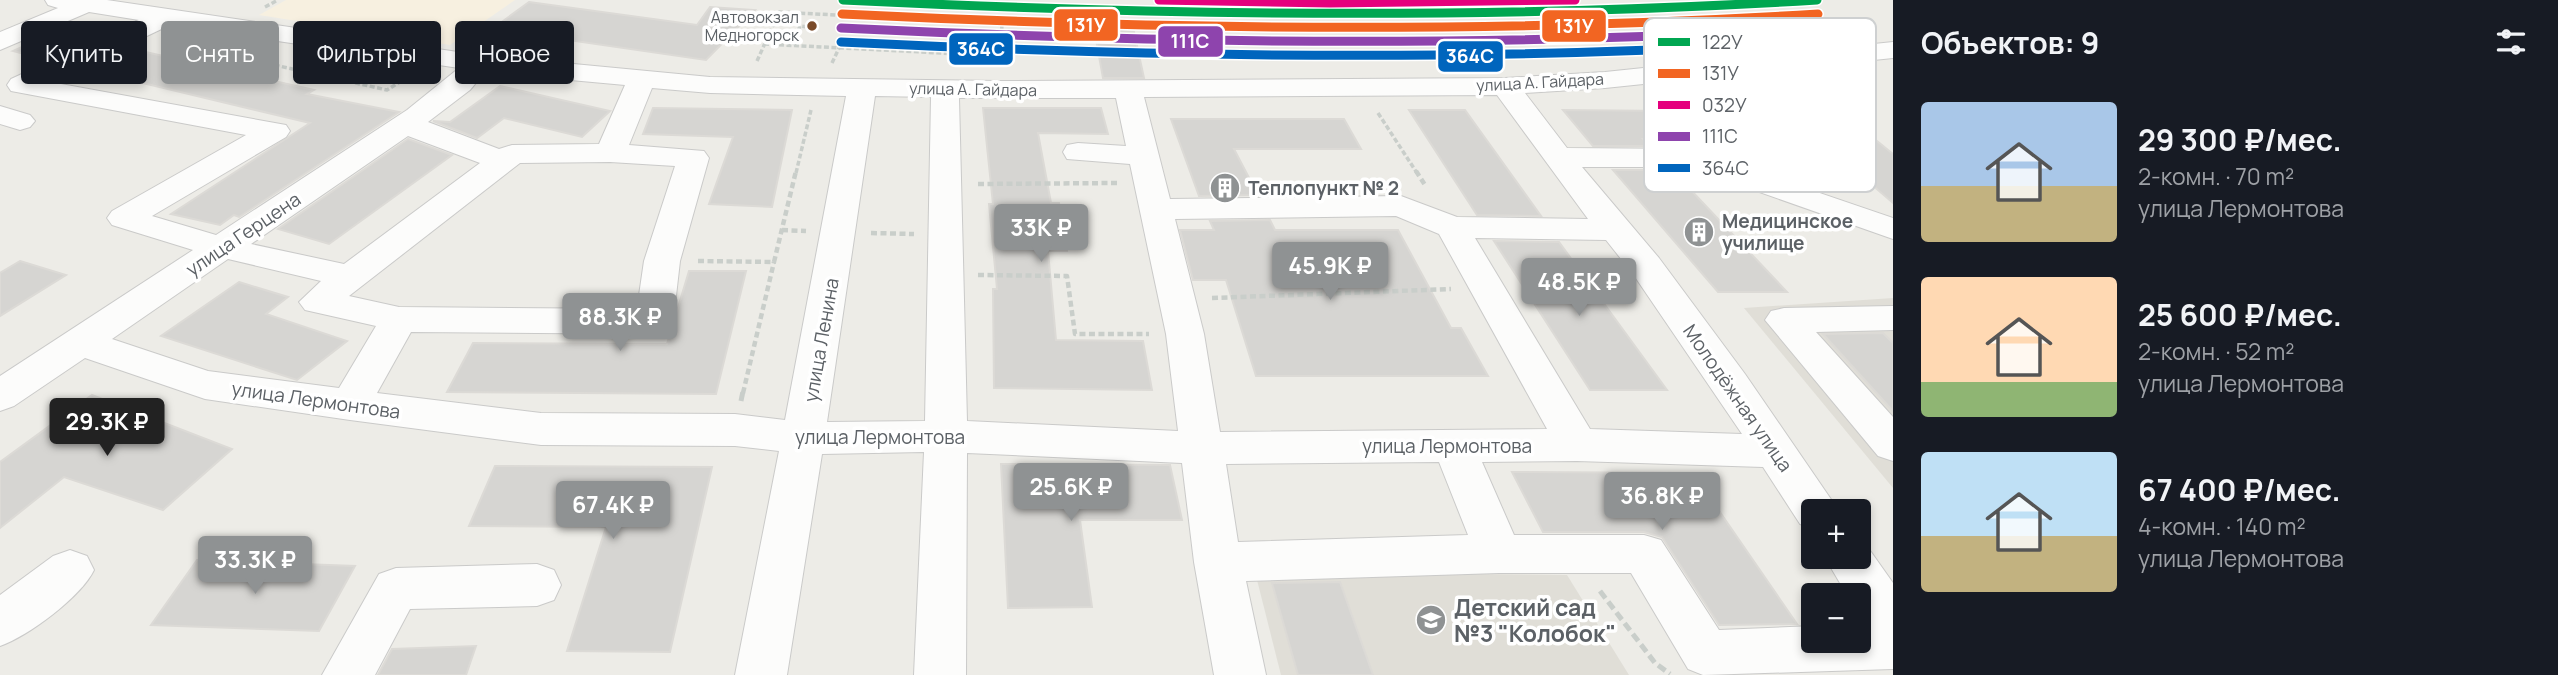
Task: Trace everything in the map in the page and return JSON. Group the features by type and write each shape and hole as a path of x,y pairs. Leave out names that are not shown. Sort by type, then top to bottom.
{"street":[{"name":"улица А. Гайдара","path":"57,0 455,60"},
{"path":"0,43 87,4"},
{"path":"11,90 168,16"},
{"name":"улица А. Гайдара","path":"574,72 745,85 1000,90 1505,86 1644,76"},
{"path":"610,153 642,78"},
{"name":"улица Герцена","path":"0,396 224,248 460,84"},
{"name":"Молодёжная улица","path":"1505,86 1615,230 1646,266 1808,499"},
{"name":"улица Ленина","path":"761,675 862,87"},
{"path":"940,675 946,436 945,88"},
{"path":"1128,89 1181,316 1203,448 1218,562 1240,675"},
{"path":"11,90 275,131 124,218 224,248 350,278"},
{"path":"405,124 503,161"},
{"path":"1078,152 1152,183 1401,206 1452,227 1615,230"},
{"path":"610,153 693,158 662,261 654,322 399,319 318,302 503,161 512,154 610,153"},
{"path":"1558,157 1644,158"},
{"path":"1788,192 1893,229"},
{"path":"1452,227 1577,445"},
{"path":"1893,318 1784,320 1893,445"},
{"path":"350,405 399,319"},
{"name":"улица Лермонтова","path":"80,342 205,385 541,429 734,430 803,438 946,436 1203,448 1577,445 1775,452"},
{"path":"1454,446 1499,554"},
{"path":"1218,562 1551,553 1644,554 1706,653 1893,646"},
{"path":"1856,569 1893,623"},
{"path":"0,624 70,570"},
{"path":"348,675 396,589 537,585"}],"path":[{"path":"745,85 779,12 1002,24 1000,90"},
{"path":"793,46 800,26 807,27"},
{"path":"764,44 1000,56"},
{"path":"1371,102 1452,227"},
{"path":"734,430 813,104"},
{"path":"947,184 1152,183"},
{"path":"662,261 775,262"},
{"path":"967,275 1067,276 1075,334 1181,316 1441,292 1483,282"},
{"path":"1551,553 1604,594 1655,663 1671,675"}],"shaded area":[{"path":"286,0 515,0 485,21 455,21 455,42 450,45 441,44 441,21 297,21 259,15"},
{"path":"1893,298 1893,488 1744,308"},
{"name":"Детский сад №3 \"Колобок\"","path":"1255,572 1567,575 1629,675 1281,675"}],"building":[{"path":"529,2 697,25 710,7 755,10 706,60 574,41 574,21 503,21"},
{"path":"1107,30 1134,32 1144,78 1103,78 1095,34 1107,34"},
{"path":"147,52 161,55 161,84 279,82 314,90 307,94 399,112 239,217 234,215 220,225 171,214 310,123 147,84"},
{"path":"500,86 610,111 582,137 504,118 477,138 433,121 450,122"},
{"path":"653,108 792,110 772,207 709,204 733,137 643,134"},
{"path":"983,108 1101,108 1108,134 1038,133 1051,203 1059,203 1067,251 1048,251 1056,340 1143,341 1152,390 994,388 993,289 997,289 989,204 993,204"},
{"path":"1409,110 1465,110 1541,216 1477,215"},
{"path":"1563,110 1644,111 1644,146 1593,146"},
{"path":"1171,119 1344,119 1361,149 1234,149 1258,195 1199,196"},
{"path":"408,139 452,155 329,244 278,229"},
{"path":"1876,140 1893,154 1893,203 1876,188"},
{"name":"Медицинское училище","path":"1613,170 1644,170 1644,192 1693,192 1787,292 1718,292"},
{"path":"1270,220 1275,230 1398,230 1451,328 1461,328 1488,376 1256,376 1226,280 1193,280 1180,230 1214,230 1210,221"},
{"path":"1494,241 1559,242 1667,390 1590,390"},
{"path":"20,261 66,275 0,316 0,273"},
{"path":"689,271 746,271 716,394 447,392 473,343 667,344"},
{"path":"239,282 288,297 266,314 347,341 297,380 161,336"},
{"path":"1883,333 1893,343 1893,411 1823,334"},
{"path":"92,395 232,449 163,510 64,477 0,528 0,462"},
{"path":"1001,464 1170,465 1182,520 1080,520 1092,607 1008,608"},
{"path":"495,466 712,467 670,652 567,651 606,527 469,526"},
{"path":"1512,472 1693,473 1797,624 1719,625 1662,537 1644,532 1543,532"},
{"path":"197,560 355,566 319,631 151,625"},
{"path":"1340,582 1373,675 1298,675 1272,583"},
{"path":"476,646 466,675 378,675 392,649"}],"transit line":[{"name":"122У","path":"843,0 1087,11 1330,15 1573,12 1817,0"},
{"name":"032У","path":"1159,0 1330,3 1575,0"},
{"name":"131У","path":"842,14 1208,28 1452,29 1644,23"},
{"name":"131У","path":"1748,18 1818,14"},
{"name":"111С","path":"841,28 1208,42 1453,43 1644,37"},
{"name":"364С","path":"841,42 1208,56 1453,57 1644,51"}],"place":[{"name":"Автовокзал Медногорск","path":"812,26"},
{"name":"Теплопункт № 2","path":"1225,188"},
{"name":"Медицинское училище","path":"1699,232"},
{"name":"Детский сад №3 \"Колобок\"","path":"1431,620"}]}
